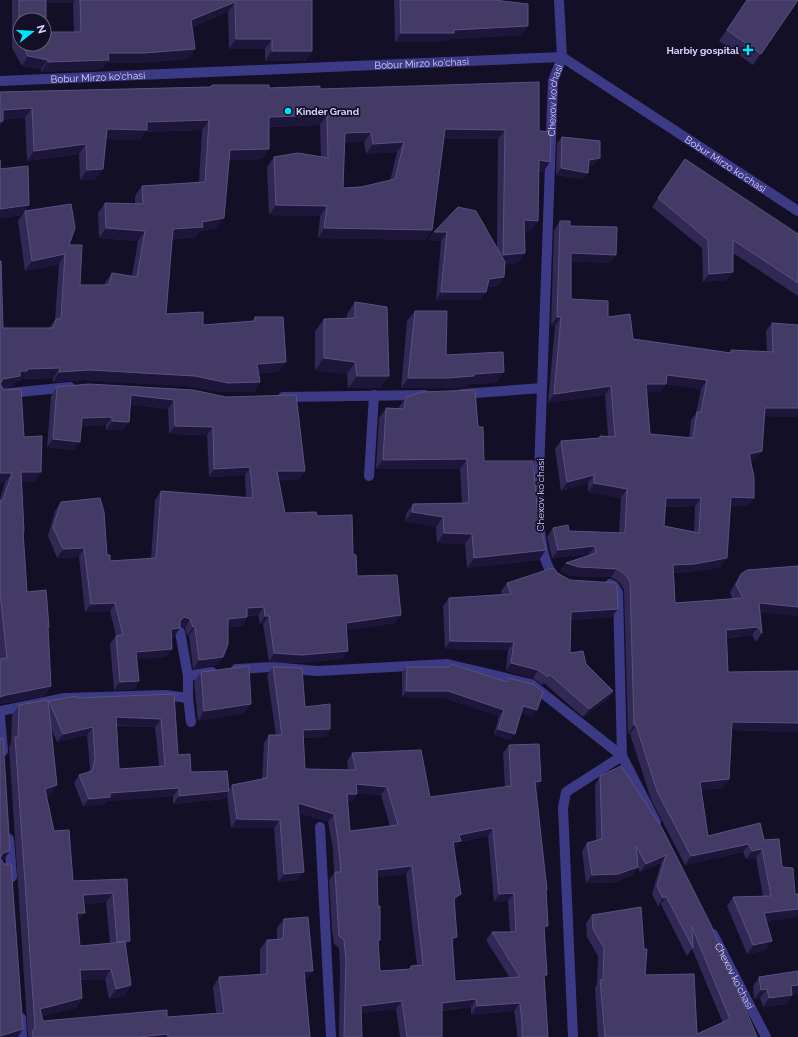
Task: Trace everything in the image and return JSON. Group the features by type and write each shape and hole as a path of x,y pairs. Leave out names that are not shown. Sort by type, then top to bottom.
{"street":[{"path":"559,0 562,57"},
{"name":"Bobur Mirzo ko'chasi","path":"0,81 562,57 798,211"},
{"name":"Chexov ko'chasi","path":"562,57 553,81 538,501 540,534 548,567 554,576 562,581 570,581"},
{"path":"0,394 83,386"},
{"path":"448,395 542,388"},
{"path":"370,476 374,395"},
{"path":"275,397 433,395"},
{"path":"600,583 614,586 618,593 622,756"},
{"path":"180,632 188,676 188,698 191,722"},
{"path":"188,676 246,667 317,671 447,664 531,684 622,756 662,834"},
{"path":"0,711 65,698 165,695 188,698"},
{"path":"0,718 4,765"},
{"path":"573,1037 563,808 566,792 622,756"},
{"path":"320,827 331,1037"},
{"path":"8,828 12,890"},
{"path":"0,868 11,867"},
{"name":"Chexov ko'chasi","path":"710,926 766,1037"},
{"path":"20,1006 22,1037"}],"building":[{"path":"19,0 46,0 46,12 19,12"},
{"path":"80,0 312,0 312,51 272,51 272,39 236,39 235,2 191,20 195,49 144,53 108,53 109,60 48,62 48,60 28,56 26,52 52,52 52,32 81,32"},
{"path":"400,0 494,0 528,4 528,26 454,30 454,33 401,33"},
{"path":"747,0 798,0 761,54 727,30"},
{"path":"539,82 539,131 551,132 550,162 539,160 538,221 524,220 525,253 503,255 505,130 445,129 432,230 324,228 327,206 276,205 274,157 298,153 328,158 327,115 269,117 269,149 230,150 224,218 202,222 203,227 173,229 166,314 203,312 203,325 255,321 255,317 283,317 286,362 257,364 260,382 228,383 195,376 90,370 59,372 60,368 27,369 27,371 20,371 20,376 3,379 0,384 0,261 3,328 53,328 56,319 61,319 65,254 32,261 25,211 71,204 75,228 69,245 82,245 80,285 109,285 112,273 137,277 145,231 106,228 105,203 143,204 142,186 205,182 209,120 147,122 147,130 107,129 103,169 87,170 86,144 34,151 32,108 3,110 3,121 0,122 0,92 211,87 212,85 269,85 269,88 320,86 320,89","holes":["371,132 373,144 404,142 395,179 361,187 343,188 345,133"]},
{"path":"562,137 600,141 600,158 589,160 588,173 561,168"},
{"path":"685,159 798,234 798,283 733,240 733,272 709,274 708,240 658,198"},
{"path":"28,166 29,205 0,209 0,169"},
{"path":"458,207 476,211 505,262 504,277 489,279 486,292 441,292 447,232 434,232"},
{"path":"560,221 570,221 570,226 617,227 616,255 571,253 571,299 608,301 608,317 630,314 633,339 731,353 731,350 773,352 772,323 798,325 798,408 765,408 762,451 749,454 754,477 754,498 731,497 727,558 694,564 673,565 675,603 743,598 736,585 741,574 747,570 798,566 798,607 759,603 762,633 758,627 726,630 728,672 798,671 798,723 732,722 729,779 700,782 708,836 760,823 764,840 779,839 782,867 793,868 795,894 798,894 798,909 764,913 772,941 753,945 733,897 771,896 762,849 752,851 749,844 691,856 657,791 636,725 634,725 630,582 625,574 617,569 579,567 566,563 596,553 595,546 558,550 553,528 568,525 569,531 625,533 627,489 594,483 594,475 567,482 561,441 600,438 600,436 615,437 611,386 554,394 561,317 557,317","holes":["667,375 707,380 701,412 697,412 693,438 650,434 646,384 666,384","666,498 701,498 699,533 664,526"]},
{"path":"355,302 387,307 389,376 357,376 355,362 324,358 324,319 355,318"},
{"path":"415,311 447,311 446,355 503,352 504,372 447,378 408,378"},
{"path":"0,384 4,390 21,389 24,437 42,436 41,472 21,472 23,531 27,592 46,590 51,686 0,697 0,659 7,658 0,593 0,501 3,500 12,473 0,473"},
{"path":"89,384 193,390 226,397 296,395 305,471 277,471 285,513 316,512 317,516 352,515 353,554 356,555 357,576 397,575 401,615 346,623 348,651 302,655 274,653 269,616 265,616 264,607 247,608 247,617 228,619 228,644 223,657 199,660 195,627 193,627 190,619 184,617 180,621 180,628 171,629 172,649 136,652 139,681 120,682 116,636 123,635 115,603 91,604 84,548 63,549 53,527 61,502 100,498 104,512 107,555 110,555 110,561 156,558 161,491 253,498 250,467 214,469 213,427 175,426 174,400 131,395 129,422 112,421 112,417 82,418 80,442 53,439 57,387"},
{"path":"475,390 478,427 483,427 484,461 533,461 539,530 541,530 546,550 474,558 472,534 444,533 443,517 412,512 413,504 469,503 467,459 383,460 386,408 404,409 406,397 422,392"},
{"path":"553,568 557,573 570,580 615,583 617,587 618,609 571,612 570,653 583,651 586,664 613,691 589,709 549,674 548,677 538,670 511,663 514,642 450,641 449,598 511,594 507,583"},
{"path":"451,664 508,682 508,678 533,684 543,692 537,710 523,706 515,734 498,729 504,710 448,691 406,691 407,667 450,667"},
{"path":"249,666 251,704 204,711 201,672"},
{"path":"273,667 302,668 305,707 330,704 330,729 303,730 305,769 356,770 352,753 421,750 430,797 511,786 509,745 539,744 541,781 535,782 547,890 548,926 544,926 547,975 544,975 548,1037 522,1037 520,1003 477,1006 476,999 442,1003 442,1037 407,1037 402,1001 361,1006 362,1037 344,1037 346,960 344,940 339,936 335,872 341,872 334,814 298,803 304,872 284,874 280,820 237,819 232,785 267,778 269,735 282,735","holes":["356,784 387,787 398,825 350,831 347,794 357,794","493,828 499,894 514,893 516,932 492,932 520,977 455,981 452,938 457,937 454,898 461,894 453,842 461,841 459,835","412,866 423,965 411,966 411,969 380,971 378,941 380,940 380,906 378,907 377,870"]},
{"path":"174,694 178,755 190,754 191,772 227,771 229,791 179,796 179,788 110,793 110,797 89,799 79,775 92,771 95,760 93,727 63,734 49,701 77,696 77,698","holes":["116,717 161,719 165,766 119,769"]},
{"path":"48,700 57,785 45,789 54,831 69,830 73,881 127,879 130,941 117,942 113,893 83,895 85,913 77,913 80,946 125,942 131,985 116,989 111,969 80,970 82,998 40,1009 43,1021 167,1010 167,1017 224,1013 219,977 267,974 267,940 283,939 284,919 308,917 313,971 304,971 310,1037 168,1037 168,1034 139,1037 33,1037 32,1033 35,1027 15,737 18,737 19,705"},
{"path":"3,738 10,851 3,853 0,858 0,739"},
{"path":"621,766 662,828 711,925 757,1037 605,1037 600,980 603,980 604,948 593,929 592,915 641,907 644,949 647,949 645,975 694,974 697,1034 730,1019 692,927 693,948 666,896 663,898 657,886 666,855 646,864 636,846 638,867 618,874 592,875 587,843 602,839 600,776"},
{"path":"0,858 4,864 11,864 23,1029 0,1036"},
{"path":"798,971 798,985 791,986 792,995 769,998 767,989 761,990 759,977"}],"place":[{"name":"Harbiy gospital","path":"748,50"},
{"name":"Kinder Grand","path":"288,111"}]}
